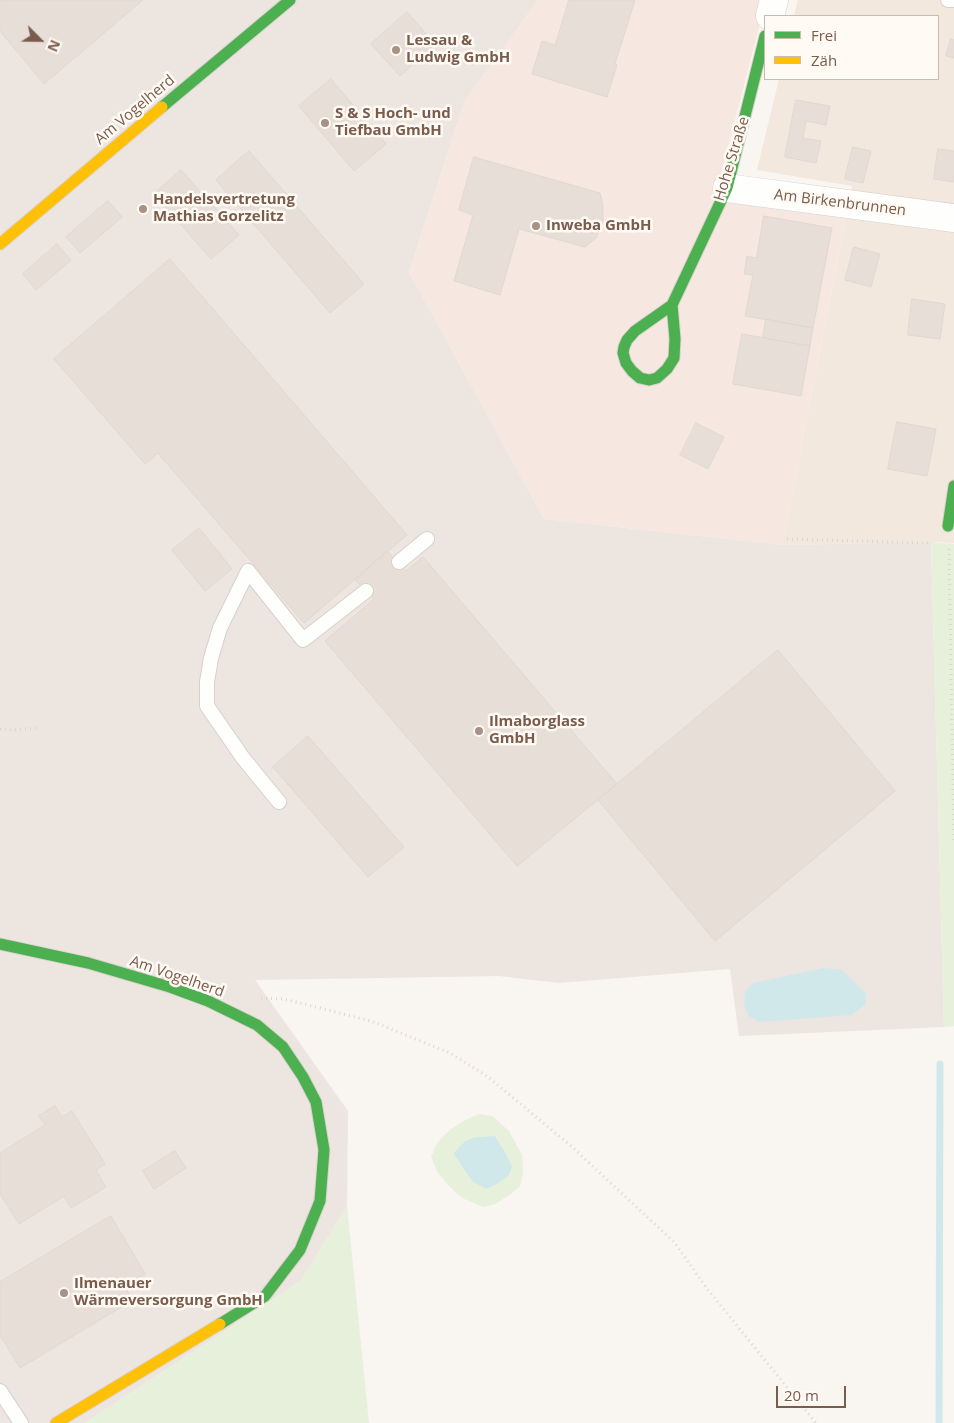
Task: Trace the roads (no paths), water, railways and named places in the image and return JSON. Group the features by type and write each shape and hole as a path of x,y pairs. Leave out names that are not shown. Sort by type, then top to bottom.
{"street":[{"name":"Am Vogelherd","path":"0,244 290,0"},
{"path":"770,15 774,0"},
{"name":"Hohe Straße","path":"672,305 634,330 626,340 623,354 627,367 638,377 648,380 660,376 668,369 673,359 676,342 672,305 726,188 764,40"},
{"name":"Am Birkenbrunnen","path":"726,188 954,218"},
{"path":"948,526 954,486"},
{"name":"Am Vogelherd","path":"0,944 88,963 170,987 208,1000 257,1025 283,1047 303,1077 316,1102 324,1150 320,1201 300,1250 265,1296 56,1423"}],"lane":[{"path":"948,0 954,0"},
{"path":"399,562 427,539"},
{"path":"279,802 243,758 207,706 207,682 211,658 220,628 248,571 303,640 366,590"},
{"path":"88,963 100,949"},
{"path":"0,1391 21,1423"}],"water":[{"path":"824,968 842,970 866,994 866,1003 852,1015 759,1022 749,1016 744,1005 745,992 753,983"},
{"path":"495,1136 512,1167 509,1175 486,1189 472,1181 454,1154 467,1140"}],"waterway":[{"path":"939,1423 940,1064"}],"place":[{"name":"Lessau & Ludwig GmbH","path":"396,50"},
{"name":"S & S Hoch- und Tiefbau GmbH","path":"325,123"},
{"name":"Handelsvertretung Mathias Gorzelitz","path":"143,209"},
{"name":"Inweba GmbH","path":"536,226"},
{"name":"Ilmaborglass GmbH","path":"479,731"},
{"name":"Ilmenauer Wärmeversorgung GmbH","path":"64,1293"}]}
